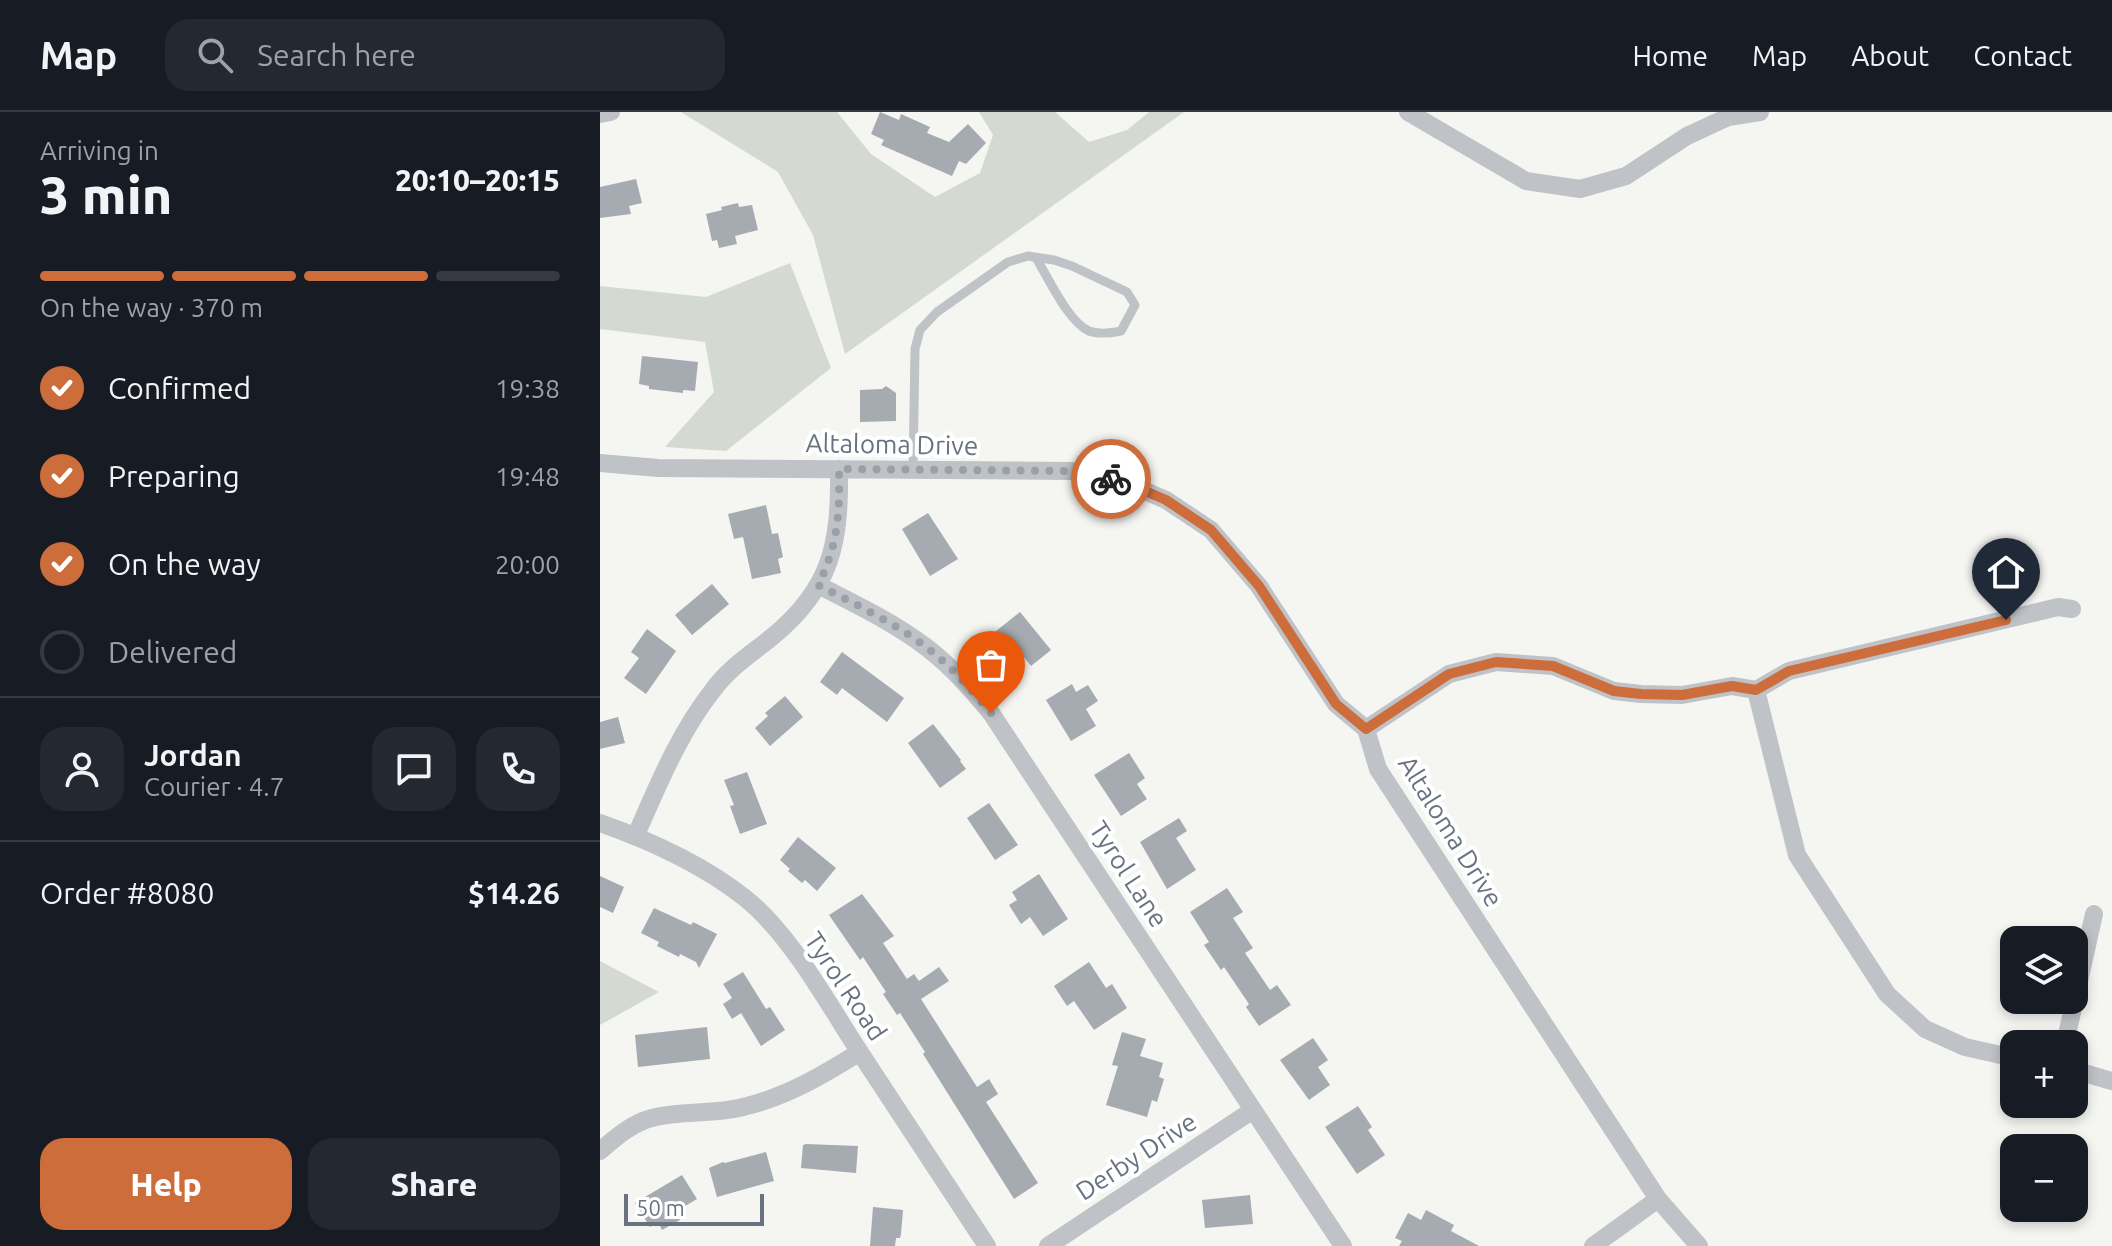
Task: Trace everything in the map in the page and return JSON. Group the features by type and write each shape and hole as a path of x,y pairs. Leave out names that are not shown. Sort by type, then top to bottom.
{"street":[{"path":"600,114 611,112"},
{"path":"1408,112 1526,181 1580,189 1626,176 1687,136 1728,117 1760,112"},
{"name":"Altaloma Drive","path":"600,463 658,468 1072,471 1122,481 1166,500 1211,530 1259,586 1336,704 1366,729 1378,769 1658,1199 1699,1246"},
{"path":"636,835 672,755 698,710 730,670 792,620 818,585 835,544 839,469"},
{"name":"Tyrol Lane","path":"818,585 874,614 925,646 976,695 1010,740 1343,1246"},
{"path":"1366,729 1449,674 1496,662 1553,666 1614,691 1641,694 1682,695 1732,686 1756,690 1789,671 2058,607 2072,609"},
{"path":"1756,690 1797,855 1887,994 1925,1029 1965,1047 2000,1055"},
{"name":"Tyrol Road","path":"600,823 636,835 696,865 747,899 768,921 791,949 987,1246"},
{"path":"2068,1030 2094,914"},
{"path":"600,1151 623,1132 649,1118 740,1108 766,1101 811,1081 860,1052"},
{"path":"2088,1074 2112,1081"},
{"name":"Derby Drive","path":"1048,1246 1253,1110"},
{"path":"1593,1246 1658,1199"}],"lane":[{"path":"913,470 915,349 920,330 937,312 1008,262 1028,256 1054,260 1127,292 1135,305 1121,331 1107,334 1088,331 1075,320 1036,258"}],"shaded area":[{"path":"681,112 837,112 871,154 935,197 980,173 993,135 979,112 1055,112 1089,142 1127,130 1149,112 1184,112 845,354 813,235 778,172"},
{"path":"790,263 831,368 726,451 665,447 714,392 705,342 600,329 600,286 706,297"},
{"path":"600,961 659,992 600,1025"}],"building":[{"path":"880,112 899,120 901,114 930,127 927,133 949,142 968,124 986,143 966,164 959,161 952,176 881,145 884,140 871,134"},
{"path":"636,179 642,203 629,206 631,214 600,218 600,187"},
{"path":"738,203 739,207 752,205 758,230 735,236 737,244 719,248 717,240 712,241 706,214"},
{"path":"642,356 698,362 695,391 683,390 683,393 649,389 649,386 639,384"},
{"path":"886,386 896,393 896,421 860,422 860,390"},
{"path":"766,505 772,534 778,533 783,557 778,559 781,573 752,579 743,537 734,539 728,514"},
{"path":"928,513 958,559 930,576 902,529"},
{"path":"712,584 729,604 692,635 675,615"},
{"path":"1020,612 1051,650 1031,666 1021,653 1016,657 995,632"},
{"path":"647,629 676,651 646,694 624,678 639,658 631,652"},
{"path":"842,652 904,698 887,722 842,688 837,695 820,682"},
{"path":"1072,684 1076,692 1088,685 1098,701 1086,709 1096,726 1071,741 1046,700"},
{"path":"785,696 803,717 770,746 755,728 768,716 765,713"},
{"path":"618,717 625,743 600,749 600,722"},
{"path":"933,724 966,769 940,788 908,743"},
{"path":"1129,753 1145,778 1137,784 1147,799 1121,816 1094,775"},
{"path":"747,772 767,824 740,834 730,806 734,805 724,780"},
{"path":"989,803 1018,845 995,860 967,818"},
{"path":"1179,818 1187,831 1176,838 1196,870 1167,889 1140,842"},
{"path":"798,837 836,868 817,891 805,880 802,883 780,860"},
{"path":"1039,874 1068,919 1043,936 1030,917 1021,924 1009,905 1017,900 1012,892"},
{"path":"600,876 624,887 613,913 600,907"},
{"path":"1227,888 1243,912 1233,918 1253,948 1245,953 1270,990 1277,985 1291,1005 1259,1026 1246,1007 1249,1004 1224,967 1221,970 1204,945 1209,942 1190,912"},
{"path":"862,894 894,936 883,943 907,979 914,974 919,981 939,967 949,981 921,999 977,1087 989,1079 998,1094 986,1102 1038,1183 1014,1199 900,1013 897,1015 863,957 860,960 829,915"},
{"path":"654,908 717,934 699,968 696,962 657,946 659,942 641,933"},
{"path":"1089,962 1106,988 1112,984 1127,1008 1094,1030 1074,1001 1067,1006 1054,986"},
{"path":"743,972 766,1009 770,1007 785,1030 761,1046 741,1013 732,1019 723,1004 732,998 723,984"},
{"path":"707,1027 710,1059 638,1067 635,1035"},
{"path":"1122,1032 1146,1039 1140,1056 1163,1063 1159,1077 1164,1079 1157,1102 1152,1100 1147,1117 1106,1105 1118,1066 1112,1065"},
{"path":"1313,1038 1328,1060 1318,1067 1330,1085 1309,1100 1280,1060"},
{"path":"1358,1106 1372,1127 1368,1130 1385,1155 1357,1174 1325,1127"},
{"path":"803,1145 858,1146 856,1173 801,1168"},
{"path":"766,1152 774,1181 717,1197 709,1168"},
{"path":"682,1175 697,1199 675,1212 680,1220 662,1230 658,1222 650,1227 635,1203"},
{"path":"1250,1195 1253,1224 1205,1228 1202,1200"},
{"path":"873,1207 903,1210 901,1234 900,1238 896,1238 895,1246 870,1246"},
{"path":"1426,1210 1454,1225 1451,1231 1479,1246 1399,1246 1402,1241 1395,1238 1408,1213 1421,1220"}],"way so far":[{"path":"991,713 969,686 925,646 874,614 818,585 835,544 839,469 1072,471 1111,479"}],"route":[{"path":"1111,479 1166,500 1211,530 1259,586 1336,704 1366,729 1449,674 1496,662 1553,666 1614,691 1641,694 1682,695 1732,686 1756,690 1789,671 2006,620"}]}
